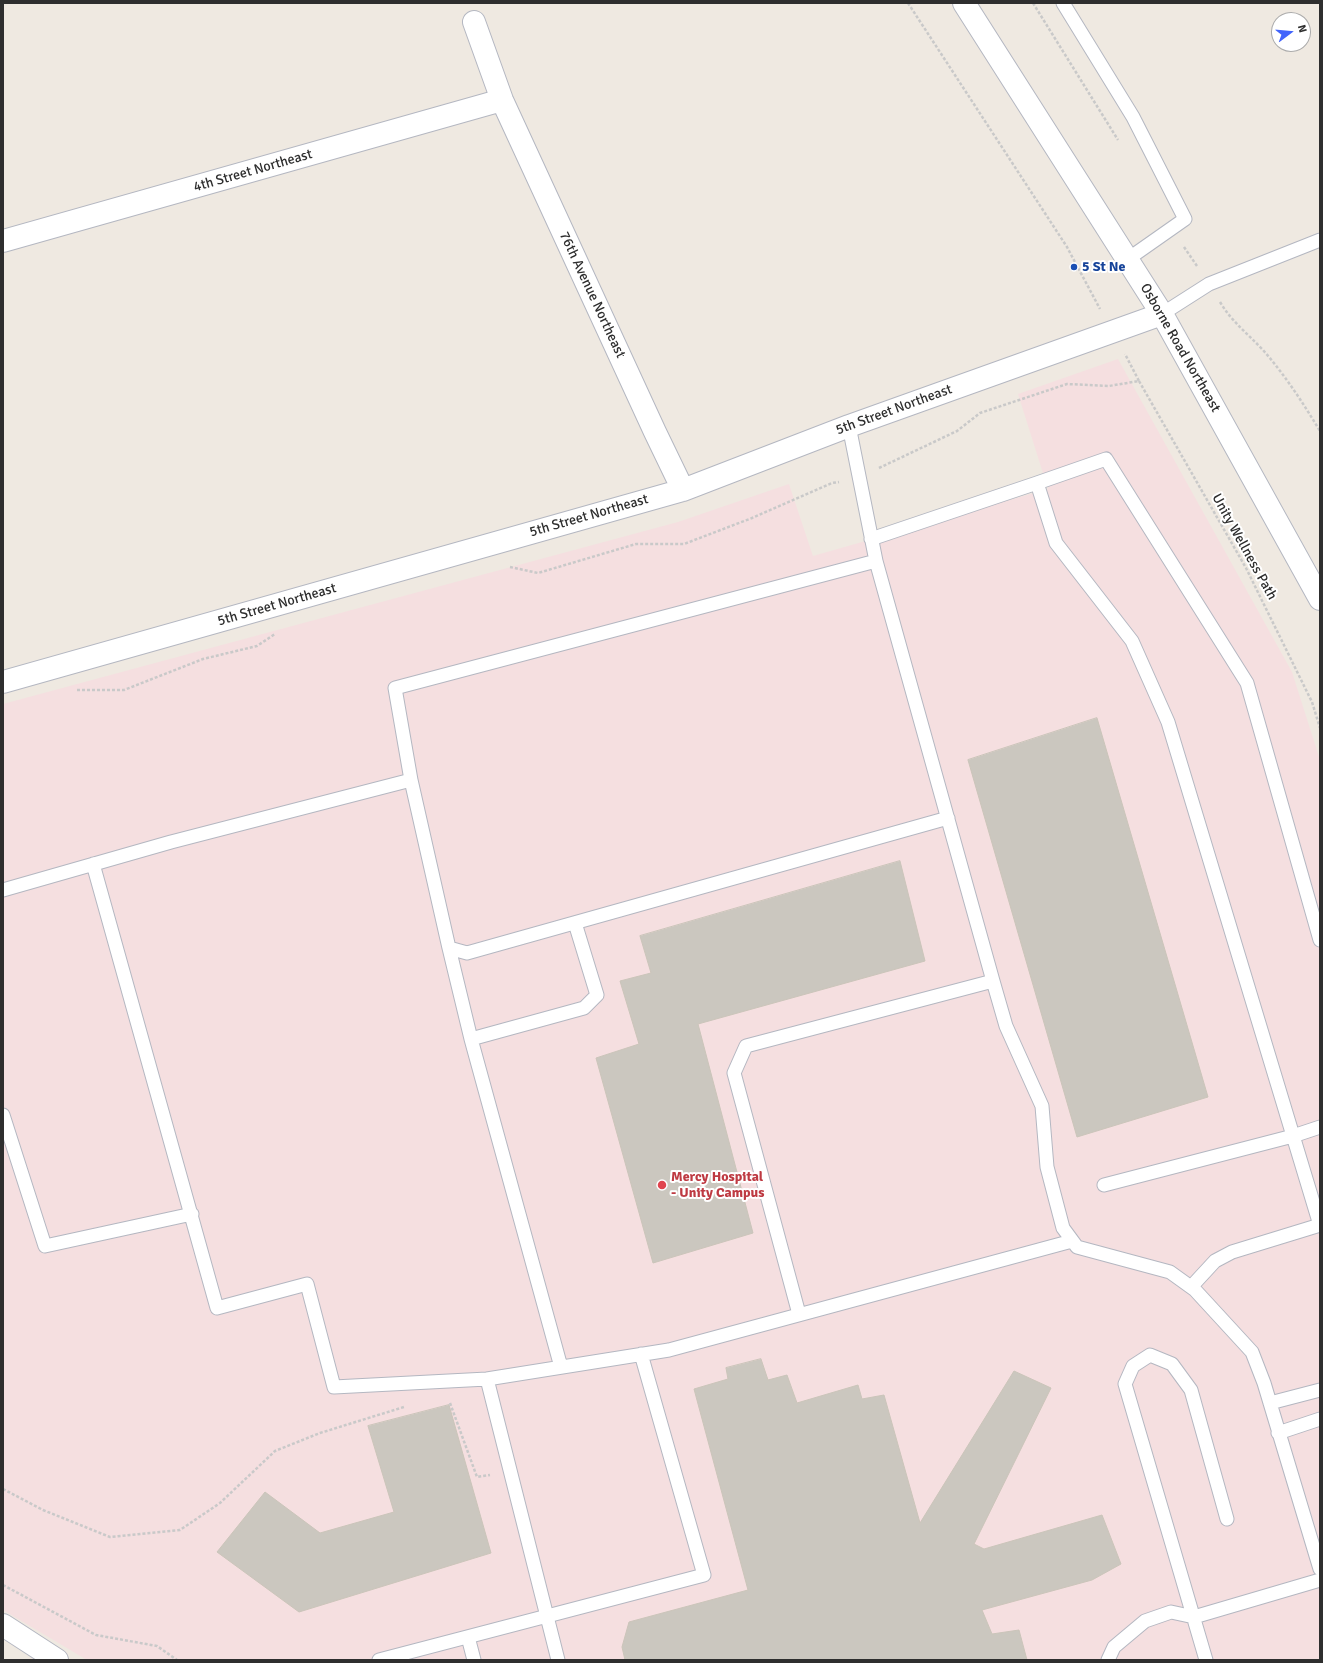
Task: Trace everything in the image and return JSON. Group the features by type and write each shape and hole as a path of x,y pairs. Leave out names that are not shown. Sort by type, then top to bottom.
{"street":[{"name":"Osborne Road Northeast","path":"964,3 1162,314 1320,599"},
{"name":"76th Avenue Northeast","path":"474,22 502,100 683,490"},
{"name":"4th Street Northeast","path":"3,241 502,100"},
{"name":"5th Street Northeast","path":"3,682 683,490 849,426 1162,314"},
{"path":"3,1625 57,1660"}],"lane":[{"path":"1063,3 1133,118 1185,219 1128,259"},
{"path":"1162,314 1209,284 1320,240"},
{"path":"849,426 870,539 993,981 1006,1026 1042,1106 1047,1167 1063,1228 1077,1247 1170,1272 1191,1287 1252,1352 1264,1383 1320,1569"},
{"path":"870,539 1106,459 1247,683 1320,940"},
{"path":"1036,483 1056,543 1132,641 1168,722 1320,1225 1232,1252 1215,1261 1191,1287"},
{"path":"562,1367 471,1039 411,780 395,688 876,561"},
{"path":"3,890 171,842 411,780"},
{"path":"449,948 467,953 948,818"},
{"path":"93,864 192,1214 217,1308 307,1284 334,1387 487,1379 669,1350 1072,1241"},
{"path":"471,1039 584,1008 597,996 575,923"},
{"path":"800,1314 734,1074 746,1046 993,981"},
{"path":"3,1115 45,1246 192,1214"},
{"path":"1104,1185 1293,1136 1320,1127"},
{"path":"379,1660 704,1575 641,1354"},
{"path":"1206,1660 1125,1384 1133,1366 1150,1355 1172,1364 1191,1390 1227,1519"},
{"path":"487,1379 558,1660"},
{"path":"1270,1403 1320,1390"},
{"path":"1278,1433 1320,1419"},
{"path":"1108,1660 1114,1647 1145,1621 1171,1612 1194,1616 1320,1580"},
{"path":"468,1637 474,1660"}],"path":[{"path":"908,3 1067,247 1113,332"},
{"name":"Unity Wellness Path","path":"1139,381 1246,568 1312,702 1320,728"},
{"path":"449,1400 478,1476 510,1472"},
{"path":"3,1489 44,1510 110,1537 180,1530 220,1503 275,1451 320,1433 409,1405"},
{"path":"3,1585 96,1635 157,1646 177,1660"}],"shaded area":[{"name":"Mercy Hospital - Unity Campus","path":"1118,359 1292,672 1320,760 1320,1660 87,1660 3,1610 3,704 678,522 789,484 813,556 1048,489 1018,394"}],"building":[{"path":"1097,718 1208,1097 1077,1137 968,760"},
{"path":"900,861 925,961 698,1024 753,1233 653,1263 596,1058 639,1044 620,981 651,973 640,936"},
{"path":"761,1359 768,1380 787,1375 797,1403 858,1385 862,1399 884,1395 920,1523 1014,1371 1051,1388 974,1544 984,1549 1102,1515 1121,1564 1092,1580 982,1610 992,1634 1019,1630 1027,1660 625,1660 622,1647 629,1622 748,1590 694,1389 728,1379 726,1368"},
{"path":"449,1405 491,1553 299,1612 217,1552 265,1492 320,1533 394,1512 368,1426"}],"place":[{"name":"5 St Ne","path":"1074,267"},
{"name":"Mercy Hospital - Unity Campus","path":"662,1185"}]}
